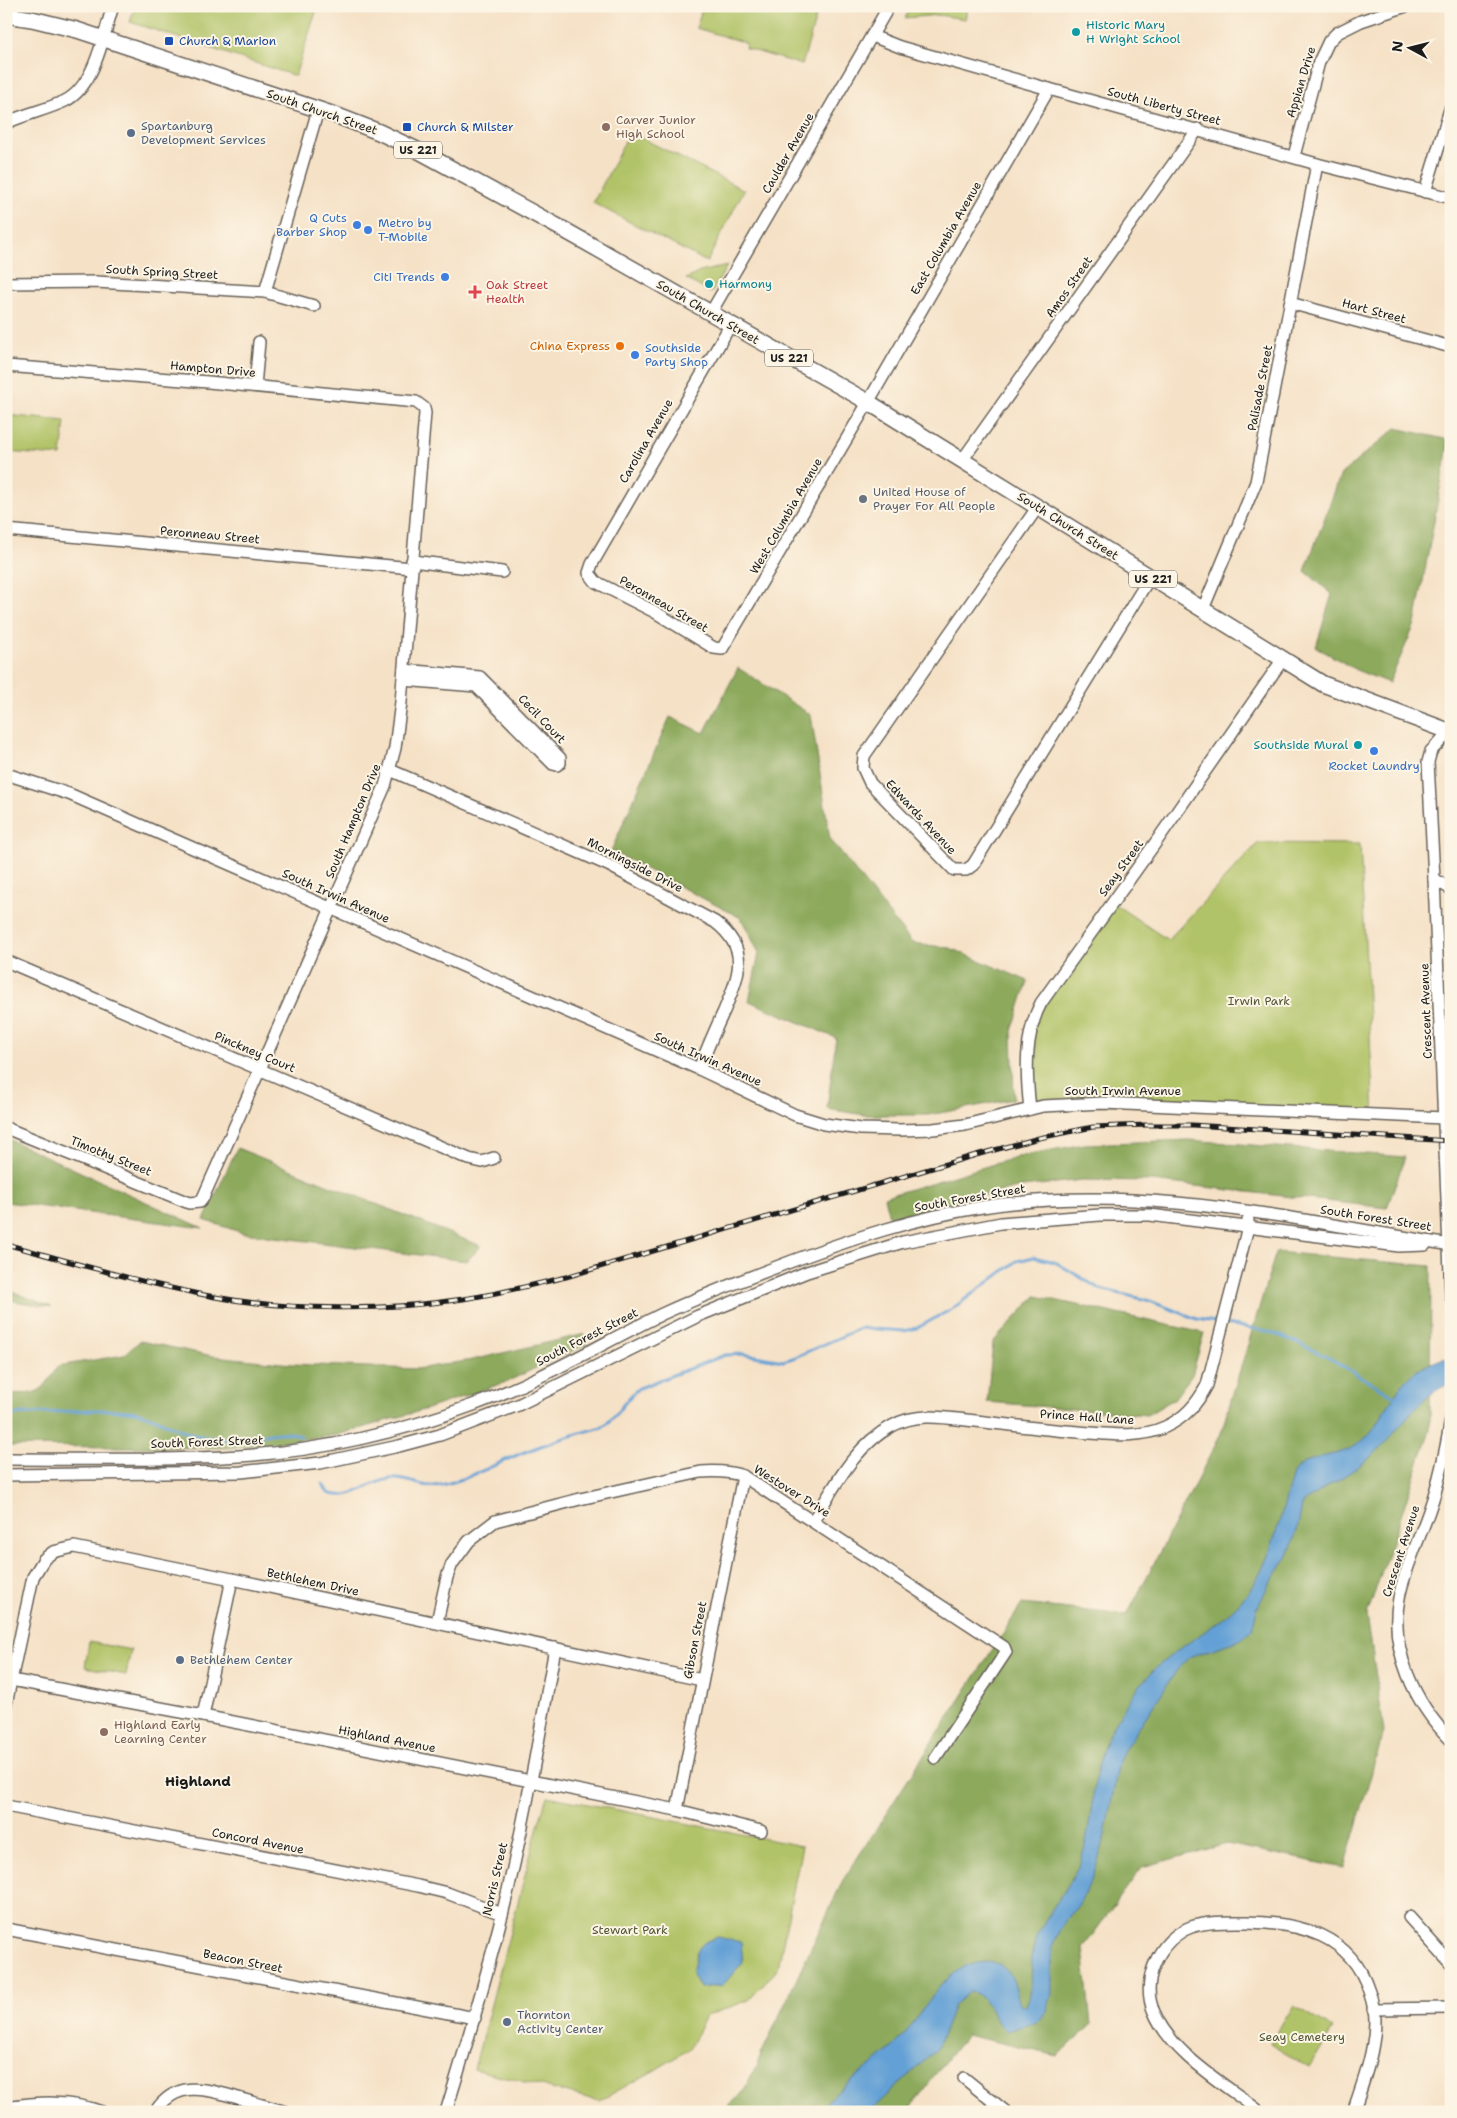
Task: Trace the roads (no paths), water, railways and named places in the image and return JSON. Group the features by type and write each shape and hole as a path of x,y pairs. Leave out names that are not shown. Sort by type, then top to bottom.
{"main road":[{"name":"South Church Street","path":"6,15 32,19 102,38 318,110 379,132 421,152 566,231 868,402 1323,684 1450,731"}],"street":[{"path":"6,123 64,102 74,96 89,78 113,6"},
{"name":"Caulder Avenue","path":"710,314 889,6"},
{"name":"Appian Drive","path":"1294,156 1319,62 1329,41 1337,33 1354,24 1406,6"},
{"name":"South Liberty Street","path":"872,36 900,47 1198,129 1317,164 1451,198"},
{"name":"East Columbia Avenue","path":"868,402 1049,89"},
{"path":"1426,192 1451,106"},
{"path":"265,292 318,110"},
{"name":"Amos Street","path":"963,460 1198,129"},
{"name":"Palisade Street","path":"1203,609 1256,482 1317,164"},
{"name":"South Spring Street","path":"6,283 96,282 265,292 314,306"},
{"name":"Hart Street","path":"1290,303 1451,347"},
{"name":"Carolina Avenue","path":"589,574 592,564 730,324"},
{"path":"255,386 259,342"},
{"name":"Hampton Drive","path":"6,366 255,386 416,402"},
{"name":"South Hampton Drive","path":"203,1198 385,786 390,770 398,725 403,675 425,413 424,408 416,402"},
{"name":"West Columbia Avenue","path":"727,643 868,402"},
{"name":"Edwards Avenue","path":"1037,508 864,756 863,768 870,783 954,870 962,872 973,865 1150,577"},
{"name":"Peronneau Street","path":"6,530 502,572"},
{"name":"Peronneau Street","path":"589,574 596,582 655,612 714,648 722,649 727,643"},
{"name":"Seay Street","path":"1030,1109 1028,1049 1034,1020 1041,1003 1283,659"},
{"path":"403,675 478,682"},
{"name":"Cecil Court","path":"478,682 560,758 560,763 557,765 552,764 478,682"},
{"name":"Crescent Avenue","path":"1450,731 1431,750 1428,762 1451,1297"},
{"name":"Morningside Drive","path":"390,770 608,865 715,922 726,930 738,950 739,973 699,1069"},
{"name":"South Irwin Avenue","path":"6,774 69,794 699,1069 795,1115 824,1124 861,1129 933,1129 965,1125 1030,1109 1070,1104 1142,1103 1444,1118"},
{"path":"1434,879 1451,888"},
{"name":"Pinckney Court","path":"6,961 469,1160 482,1162 494,1158"},
{"name":"Timothy Street","path":"6,1128 188,1203 194,1204 200,1202 203,1198"},
{"name":"South Forest Street","path":"6,1459 240,1456 317,1447 395,1430 434,1419 512,1390 665,1313 732,1284 845,1241 936,1215 1029,1201 1076,1198 1170,1201 1248,1211 1450,1244"},
{"name":"Prince Hall Lane","path":"813,1521 846,1468 862,1448 882,1431 906,1420 932,1416 1050,1429 1128,1434 1146,1433 1164,1428 1185,1415 1201,1396 1211,1374 1248,1227 1248,1211"},
{"name":"South Forest Street","path":"6,1476 241,1472 320,1463 399,1446 448,1432 518,1405 660,1334 745,1296 854,1256 952,1232 1040,1219 1100,1215 1150,1215 1399,1246 1450,1244"},
{"name":"Crescent Avenue","path":"1451,1419 1438,1481 1399,1597 1397,1618 1400,1649 1414,1688 1435,1723 1451,1740"},
{"name":"Westover Drive","path":"437,1622 447,1577 452,1564 469,1541 495,1521 580,1498 701,1472 728,1472 742,1476 813,1521 1004,1647 1006,1652 934,1758"},
{"name":"Gibson Street","path":"677,1810 742,1476"},
{"name":"Bethlehem Drive","path":"6,1704 9,1680 33,1577 44,1559 53,1552 63,1548 80,1548 232,1579 702,1680"},
{"path":"203,1716 232,1579"},
{"name":"Norris Street","path":"446,2112 475,2018 502,1914 531,1781 555,1648"},
{"name":"Highland Avenue","path":"9,1680 203,1716 677,1810 761,1831"},
{"name":"Concord Avenue","path":"6,1806 418,1886 447,1893 502,1914"},
{"path":"1409,1918 1451,1964"},
{"path":"1260,2112 1192,2060 1173,2041 1157,2018 1150,1998 1150,1981 1158,1956 1170,1941 1190,1927 1222,1923 1274,1924 1313,1932 1337,1944 1356,1963 1366,1982 1373,2009 1375,2028 1369,2063 1353,2112"},
{"name":"Beacon Street","path":"6,1929 475,2018"},
{"path":"1373,2009 1451,2008"},
{"path":"964,2078 1006,2112"},
{"path":"155,2112 172,2095 192,2088 211,2091 286,2112"},
{"path":"6,2107 42,2102 76,2105 102,2112"}],"water":[{"path":"1442,1359 1451,1359 1451,1383 1428,1396 1418,1405 1383,1446 1366,1461 1306,1500 1302,1506 1297,1531 1288,1556 1267,1588 1257,1609 1252,1629 1242,1639 1189,1657 1177,1670 1124,1750 1119,1762 1103,1845 1092,1879 1079,1904 1059,1931 1052,1947 1052,1994 1047,2011 1037,2022 1007,2031 997,2021 982,1997 969,1992 954,2005 937,2049 869,2112 818,2112 835,2094 893,2047 933,1995 956,1972 970,1965 986,1962 1003,1966 1012,1977 1021,2005 1026,2006 1031,1991 1032,1958 1035,1942 1039,1931 1071,1881 1081,1860 1098,1766 1109,1735 1127,1703 1151,1673 1179,1649 1221,1620 1248,1593 1256,1581 1269,1552 1293,1473 1308,1461 1352,1448 1361,1442 1369,1435 1404,1382 1418,1370"},
{"path":"718,1937 741,1942 743,1962 723,1985 700,1988 692,1973 696,1954 705,1942"}],"waterway":[{"path":"323,1484 328,1493 345,1495 390,1479 430,1486 457,1481 532,1449 602,1427 608,1423 629,1397 639,1388 725,1355 744,1354 783,1361 861,1328 904,1331 917,1328 952,1309 1017,1261 1034,1257 1055,1262 1100,1289 1147,1300 1197,1319 1267,1331 1294,1341 1329,1358 1398,1398"},
{"path":"6,1415 121,1410 143,1414 199,1436 230,1440 275,1433 301,1436"}],"railway":[{"path":"6,1244 136,1280 245,1302 339,1308 403,1306 476,1297 566,1277 976,1155 1039,1138 1093,1127 1192,1125 1451,1141"}],"place":[{"name":"Historic Mary H Wright School","path":"1076,32"},
{"name":"Church & Marion","path":"169,41"},
{"name":"Church & Milster","path":"407,127"},
{"name":"Carver Junior High School","path":"606,127"},
{"name":"Spartanburg Development Services","path":"131,133"},
{"name":"Q Cuts Barber Shop","path":"357,225"},
{"name":"Metro by T-Mobile","path":"368,230"},
{"name":"Citi Trends","path":"445,277"},
{"name":"Harmony","path":"709,284"},
{"name":"Oak Street Health","path":"475,292"},
{"name":"China Express","path":"620,346"},
{"name":"Southside Party Shop","path":"635,355"},
{"name":"United House of Prayer For All People","path":"863,499"},
{"name":"Southside Mural","path":"1358,745"},
{"name":"Rocket Laundry","path":"1374,751"},
{"name":"Bethlehem Center","path":"180,1660"},
{"name":"Highland Early Learning Center","path":"104,1732"},
{"name":"Thornton Activity Center","path":"507,2022"}],"district":[{"name":"Highland","path":"198,1781"}],"park label":[{"name":"Irwin Park","path":"1259,1001"},
{"name":"Stewart Park","path":"630,1930"},
{"name":"Seay Cemetery","path":"1302,2037"}]}
